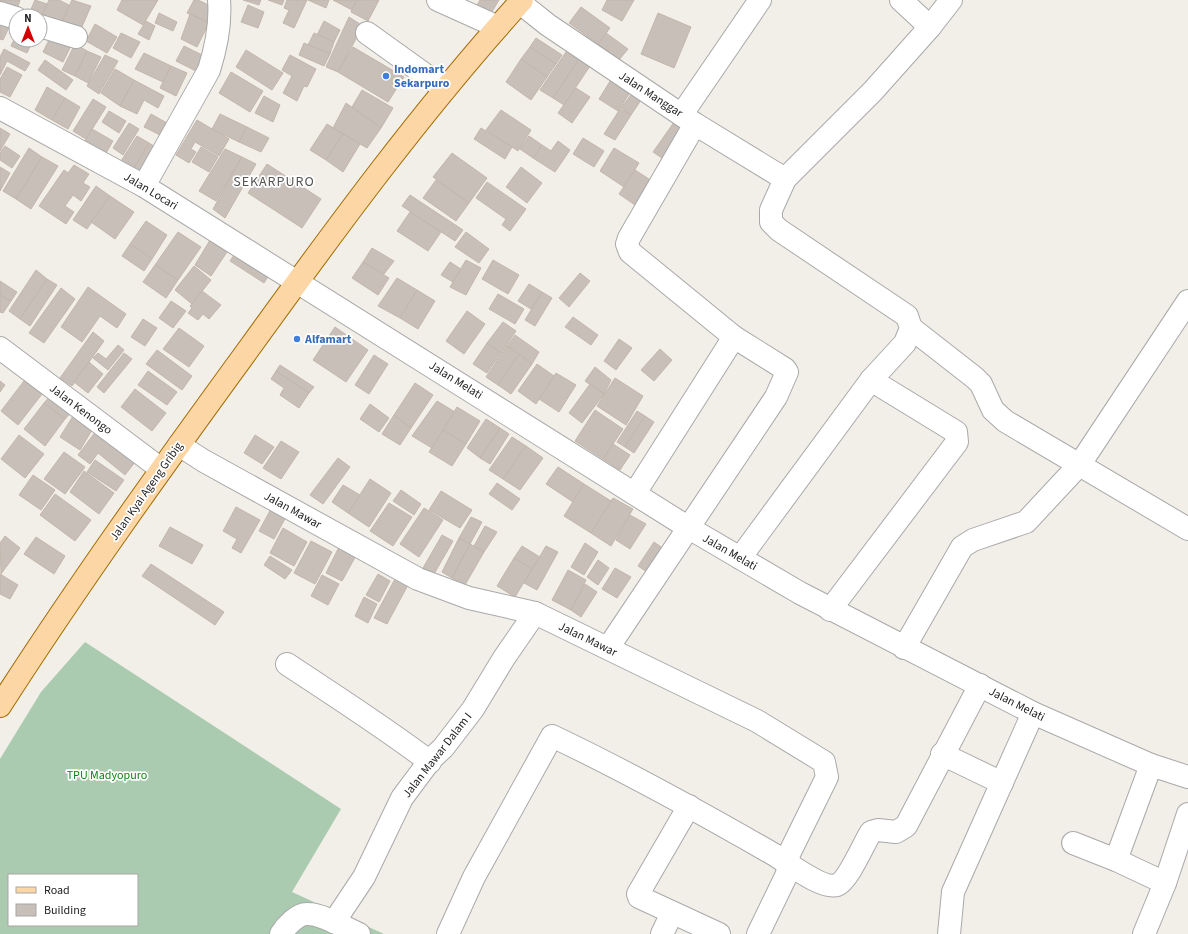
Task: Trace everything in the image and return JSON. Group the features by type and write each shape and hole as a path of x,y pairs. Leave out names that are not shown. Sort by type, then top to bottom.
{"main road":[{"name":"Jalan Kyai Ageng Gribig","path":"0,706 51,626 161,470 298,281 445,89 520,1"}],"street":[{"path":"144,186 209,70 215,52 220,14 219,0"},
{"path":"438,0 498,27"},
{"path":"608,648 776,397 787,372 786,368 734,336 630,252 627,244 689,119 760,0"},
{"path":"901,0 930,27"},
{"path":"951,0 930,27 873,91 786,179 771,210 771,222 907,316 911,328 981,384 993,410 1005,421 1188,529"},
{"name":"Jalan Manggar","path":"520,1 548,25 689,119 786,179"},
{"path":"48,28 76,37"},
{"path":"367,33 445,89"},
{"name":"Jalan Locari","path":"0,108 144,186 298,281"},
{"name":"Jalan Melati","path":"298,281 689,528 830,610 1033,713 1152,765 1188,777"},
{"path":"904,648 962,547 973,540 1026,522 1080,464 1188,301"},
{"path":"740,558 871,380 905,343 911,328"},
{"path":"635,493 734,336"},
{"name":"Jalan Kenongo","path":"0,348 161,470"},
{"path":"830,610 957,442 956,432 871,380"},
{"name":"Jalan Mawar","path":"179,445 210,464 418,579 469,598 535,613 757,722 824,762 827,777 789,854 789,863 784,883 758,934"},
{"name":"Jalan Mawar Dalam I","path":"334,922 364,877 402,798 430,762 452,738 473,709 504,658 535,613"},
{"path":"287,664 358,713 398,737 430,762"},
{"path":"448,934 474,877 552,736 605,761 689,806 789,863 821,884 838,885 845,878 870,832 878,830 896,832 906,826 942,754 980,685"},
{"path":"949,934 953,892 1033,713"},
{"path":"942,754 1002,783"},
{"path":"1116,860 1152,765"},
{"path":"689,806 638,894 640,897 672,913 719,934"},
{"path":"1144,934 1165,883 1188,814"},
{"path":"1073,843 1116,860 1165,883"},
{"path":"662,934 672,913"},
{"path":"280,934 286,927 299,917 308,914 334,922 359,934"}],"green space":[{"name":"TPU Madyopuro","path":"85,642 341,809 292,892 384,934 0,934 0,759 41,692"}],"building":[{"path":"0,0 20,0 17,8 8,8 8,12 0,9"},
{"path":"35,0 47,4 45,8 32,8"},
{"path":"49,0 59,0 69,5 59,29 48,24 48,8 45,8"},
{"path":"72,0 91,6 78,36 59,29"},
{"path":"122,0 158,0 143,25 117,10"},
{"path":"194,0 198,0 219,10 211,24 187,13"},
{"path":"243,0 261,0 259,5"},
{"path":"268,0 284,0 282,5"},
{"path":"287,0 307,0 294,28 283,23 289,10 284,8"},
{"path":"308,0 329,0 326,8"},
{"path":"333,0 357,0 352,10"},
{"path":"357,0 379,0 368,21 351,12"},
{"path":"480,0 499,0 490,15 476,7"},
{"path":"607,0 634,0 622,21 602,10"},
{"path":"248,5 264,12 258,28 241,22"},
{"path":"581,7 610,28 598,44 569,23"},
{"path":"159,13 177,22 173,31 155,23"},
{"path":"658,13 691,27 674,68 641,54"},
{"path":"190,14 209,23 197,47 181,39"},
{"path":"349,17 363,26 338,72 326,67"},
{"path":"0,18 8,22 8,29 3,40 0,39"},
{"path":"146,21 155,26 149,40 138,34"},
{"path":"324,21 340,30 334,42 317,35"},
{"path":"95,24 117,37 107,53 86,41"},
{"path":"121,33 140,42 131,58 113,48"},
{"path":"314,33 334,42 330,54 308,45"},
{"path":"606,33 628,49 619,60 598,44"},
{"path":"51,36 71,46 63,62 43,52 45,48 48,48 48,42"},
{"path":"536,38 562,55 556,64 530,47"},
{"path":"304,43 330,54 324,66 299,55"},
{"path":"75,44 87,51 75,76 62,70"},
{"path":"184,46 208,58 200,73 176,61"},
{"path":"353,47 404,77 388,102 338,72"},
{"path":"530,47 556,64 547,77 521,59"},
{"path":"16,48 29,48 27,53"},
{"path":"4,49 30,63 25,71 7,61 0,75 0,57"},
{"path":"246,50 283,73 272,90 236,67"},
{"path":"87,51 101,57 88,83 75,76"},
{"path":"566,52 579,59 553,98 540,90"},
{"path":"144,53 171,66 163,82 135,69"},
{"path":"105,55 118,61 99,94 87,86"},
{"path":"290,55 316,69 307,87 304,86 297,101 283,93 292,76 282,70"},
{"path":"521,59 547,77 531,100 506,82"},
{"path":"579,59 590,66 564,105 553,98"},
{"path":"45,60 73,80 66,90 38,70"},
{"path":"171,66 187,73 176,96 160,88"},
{"path":"7,67 22,75 10,97 0,92 0,79"},
{"path":"115,69 134,80 120,106 101,93"},
{"path":"231,72 263,91 250,112 219,93"},
{"path":"612,78 631,91 618,111 599,99"},
{"path":"134,80 164,96 158,108 144,100 137,114 120,106"},
{"path":"47,87 65,98 52,120 35,110"},
{"path":"576,88 590,97 572,123 558,113"},
{"path":"636,88 645,94 631,115 621,108"},
{"path":"362,90 393,108 381,128 352,107"},
{"path":"264,96 280,105 273,122 255,113"},
{"path":"65,98 80,107 68,129 52,120"},
{"path":"93,99 106,107 86,139 73,131"},
{"path":"346,103 381,128 367,148 333,128"},
{"path":"620,109 631,115 615,140 604,134"},
{"path":"501,110 531,130 518,151 486,130"},
{"path":"109,111 126,121 119,133 102,122"},
{"path":"151,114 167,123 160,135 144,127"},
{"path":"220,114 247,127 239,142 212,129"},
{"path":"677,118 692,128 668,162 653,152"},
{"path":"197,120 229,139 219,156 195,142 191,149 196,152 189,163 176,155"},
{"path":"129,123 139,129 123,155 113,148"},
{"path":"327,124 343,134 326,160 310,150"},
{"path":"247,127 269,138 261,152 239,142"},
{"path":"0,128 10,134 0,151"},
{"path":"481,128 512,147 505,159 474,139"},
{"path":"92,129 113,141 106,153 85,141"},
{"path":"343,134 360,144 343,172 326,160"},
{"path":"137,136 149,143 134,168 121,161"},
{"path":"529,136 542,145 533,158 520,149"},
{"path":"583,138 604,151 594,167 573,154"},
{"path":"558,141 570,150 555,172 533,158 542,145 551,151"},
{"path":"149,143 160,150 145,175 134,168"},
{"path":"5,146 20,156 12,168 0,160 0,153"},
{"path":"201,147 218,157 209,172 192,162"},
{"path":"29,148 42,157 16,199 3,191"},
{"path":"614,148 639,163 624,187 600,171"},
{"path":"225,149 242,157 216,201 199,191"},
{"path":"452,153 487,178 469,203 433,177"},
{"path":"42,157 58,166 31,209 16,199"},
{"path":"242,157 256,164 225,218 213,209"},
{"path":"267,164 321,199 302,228 248,193"},
{"path":"74,165 89,174 83,183 90,187 81,201 73,195 65,206 74,212 66,224 39,206 64,170 68,173"},
{"path":"0,167 10,173 0,191"},
{"path":"521,167 542,183 527,203 506,187"},
{"path":"635,170 652,181 635,205 619,194"},
{"path":"436,180 469,203 456,221 423,198"},
{"path":"487,182 526,209 510,231 502,225 506,219 476,198"},
{"path":"96,186 110,196 87,229 73,220"},
{"path":"410,195 463,230 455,241 402,206"},
{"path":"110,196 134,212 115,239 91,222"},
{"path":"410,212 441,232 428,251 397,231"},
{"path":"146,221 167,235 152,259 130,244"},
{"path":"178,232 201,247 178,280 155,265"},
{"path":"466,232 489,249 479,263 455,247"},
{"path":"210,240 227,252 211,276 195,265"},
{"path":"130,244 152,259 144,271 122,256"},
{"path":"240,246 274,267 264,283 230,261"},
{"path":"372,248 394,261 384,274 363,262"},
{"path":"466,260 481,268 466,295 450,287"},
{"path":"493,260 519,275 508,294 482,279"},
{"path":"363,262 389,278 378,295 352,278"},
{"path":"450,262 461,269 453,282 441,275"},
{"path":"155,265 178,280 166,298 143,282"},
{"path":"194,266 211,280 192,304 175,290"},
{"path":"36,270 47,279 20,319 9,311"},
{"path":"580,273 590,281 569,307 559,298"},
{"path":"397,278 417,290 400,318 378,306"},
{"path":"47,279 57,285 30,326 20,319"},
{"path":"0,281 17,292 11,301 0,295"},
{"path":"529,284 542,292 531,309 518,301"},
{"path":"88,287 126,314 117,328 100,316 82,342 61,327"},
{"path":"61,288 75,299 44,343 29,333"},
{"path":"417,290 435,301 418,329 400,318"},
{"path":"202,291 221,305 209,319 203,314 198,320 188,313 192,308 190,306"},
{"path":"542,292 552,298 535,326 525,320"},
{"path":"498,294 524,309 515,324 489,309"},
{"path":"0,295 11,301 3,313 0,312"},
{"path":"171,301 186,311 173,328 159,318"},
{"path":"467,311 485,324 464,354 446,341"},
{"path":"573,317 598,335 591,345 565,327"},
{"path":"143,319 157,328 145,346 131,337"},
{"path":"503,322 516,331 501,353 487,343"},
{"path":"335,327 368,350 346,382 313,360"},
{"path":"179,328 204,346 189,367 163,349"},
{"path":"93,332 104,341 72,386 60,378"},
{"path":"515,335 539,352 532,364 507,346"},
{"path":"619,339 632,348 616,370 604,361"},
{"path":"487,343 501,353 487,373 473,364"},
{"path":"118,345 124,350 108,370 93,358 98,353 106,359"},
{"path":"507,346 519,354 498,385 486,377"},
{"path":"660,349 672,360 654,381 641,370"},
{"path":"157,350 192,376 182,390 146,364"},
{"path":"124,353 132,359 104,393 97,387"},
{"path":"519,354 532,364 511,394 498,385"},
{"path":"374,355 388,364 369,394 355,385"},
{"path":"89,362 103,374 88,393 74,382"},
{"path":"537,364 554,376 536,404 518,391"},
{"path":"280,365 314,387 309,393 276,371"},
{"path":"595,367 611,380 604,394 585,381"},
{"path":"148,371 177,392 167,405 138,385"},
{"path":"276,371 309,393 299,408 280,395 284,388 271,379"},
{"path":"556,373 576,385 559,412 539,399"},
{"path":"615,378 643,396 626,425 597,406"},
{"path":"0,381 5,385 0,392"},
{"path":"24,381 42,394 18,425 1,411"},
{"path":"415,383 433,395 411,428 394,415"},
{"path":"590,384 604,394 582,423 569,413"},
{"path":"135,389 166,413 152,431 121,407"},
{"path":"52,394 73,410 65,419 44,403"},
{"path":"437,401 455,412 432,448 412,436"},
{"path":"44,403 65,419 45,446 24,429"},
{"path":"370,404 389,418 379,432 360,419"},
{"path":"457,407 480,421 466,444 443,430"},
{"path":"595,410 623,429 603,459 575,441"},
{"path":"637,411 645,416 625,447 617,442"},
{"path":"75,413 95,425 80,450 60,437"},
{"path":"394,415 411,428 400,445 382,434"},
{"path":"645,416 654,422 634,453 625,447"},
{"path":"486,419 500,428 480,458 467,448"},
{"path":"99,427 139,457 125,475 98,453 90,464 78,455"},
{"path":"500,428 509,434 490,464 480,458"},
{"path":"443,430 466,444 452,466 429,452"},
{"path":"19,435 44,454 25,478 1,459"},
{"path":"255,435 274,447 262,464 244,453"},
{"path":"512,437 526,446 503,479 489,470"},
{"path":"281,441 299,452 281,479 263,468"},
{"path":"613,444 630,455 620,470 603,459"},
{"path":"526,446 543,458 520,490 503,479"},
{"path":"64,452 85,467 65,494 44,479"},
{"path":"338,458 350,467 323,504 310,495"},
{"path":"95,460 124,480 116,491 87,472"},
{"path":"558,467 584,484 573,502 546,484"},
{"path":"84,471 114,493 99,514 70,492"},
{"path":"33,475 55,490 41,510 19,495"},
{"path":"370,479 391,493 369,527 348,513"},
{"path":"497,483 520,499 512,510 489,494"},
{"path":"584,484 611,501 591,533 564,516"},
{"path":"343,485 360,495 348,513 332,502"},
{"path":"401,490 421,504 414,515 393,501"},
{"path":"441,491 472,510 460,528 429,510"},
{"path":"55,494 91,520 75,541 40,515"},
{"path":"613,498 633,509 611,546 591,533"},
{"path":"389,503 412,517 393,546 370,531"},
{"path":"236,507 260,520 241,553 232,548 237,539 223,531"},
{"path":"272,507 287,515 274,539 259,531"},
{"path":"424,508 443,520 419,557 400,544"},
{"path":"630,515 646,524 630,549 616,540"},
{"path":"471,517 482,522 470,544 459,538"},
{"path":"485,526 497,532 484,552 474,546"},
{"path":"170,527 203,545 192,564 159,546"},
{"path":"283,528 307,542 294,566 270,553"},
{"path":"442,535 453,541 434,574 423,568"},
{"path":"5,536 20,548 1,574 0,543"},
{"path":"36,537 65,556 54,574 24,554"},
{"path":"459,538 470,544 452,578 442,572"},
{"path":"311,541 332,552 315,584 294,573"},
{"path":"654,542 664,549 647,572 638,566"},
{"path":"341,543 358,552 342,581 326,573"},
{"path":"585,543 598,552 584,575 571,567"},
{"path":"470,544 484,552 465,585 452,578"},
{"path":"522,546 540,557 532,569 514,558"},
{"path":"546,546 558,552 537,590 524,583"},
{"path":"270,556 292,570 285,579 264,565"},
{"path":"514,558 532,569 515,597 497,586"},
{"path":"598,560 609,568 598,585 587,577"},
{"path":"151,564 224,612 215,625 142,576"},
{"path":"615,568 631,577 617,598 602,589"},
{"path":"568,570 586,580 571,610 552,600"},
{"path":"0,574 18,585 10,599 0,594"},
{"path":"378,574 390,581 379,602 366,595"},
{"path":"322,575 339,584 328,605 311,596"},
{"path":"395,579 408,585 387,624 374,618"},
{"path":"585,584 597,592 581,617 571,610"},
{"path":"364,597 377,604 368,623 355,616"}],"place":[{"name":"Indomart Sekarpuro","path":"386,76"},
{"name":"Alfamart","path":"297,339"}],"district":[{"name":"SEKARPURO","path":"274,181"}]}
